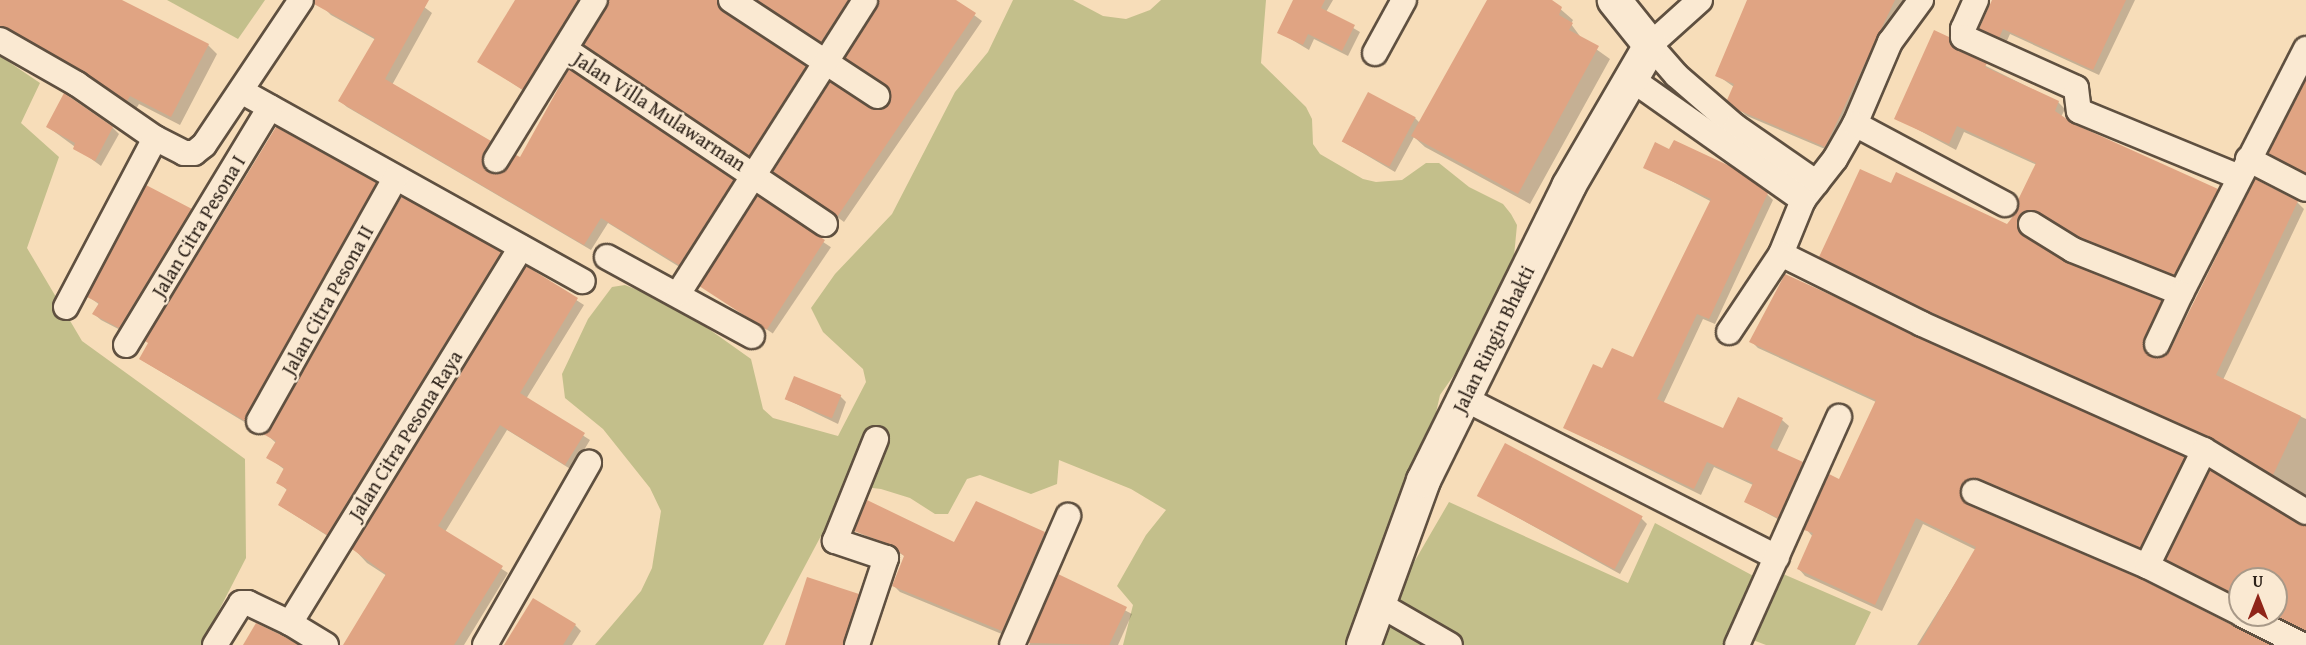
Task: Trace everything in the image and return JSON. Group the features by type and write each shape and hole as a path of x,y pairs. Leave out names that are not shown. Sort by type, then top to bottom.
{"street":[{"path":"0,40 77,84 155,138 194,153 204,145 301,0"},
{"name":"Jalan Villa Mulawarman","path":"496,160 595,0"},
{"path":"731,0 878,96"},
{"name":"Jalan Villa Mulawarman","path":"678,294 824,59 865,0"},
{"path":"1375,53 1404,0"},
{"path":"1614,0 1676,75 1810,191"},
{"path":"1650,45 1700,0"},
{"path":"1729,332 1782,254 1810,191 1855,124 1890,42 1921,0"},
{"path":"1976,0 1962,33 1968,40 2076,88 2079,111 2306,189"},
{"name":"Jalan Ringin Bhakti","path":"1363,645 1423,480 1568,186 1650,45"},
{"name":"Jalan Villa Mulawarman","path":"566,50 753,173 825,224"},
{"path":"2157,344 2244,168 2306,50"},
{"path":"1630,78 1810,191"},
{"path":"241,91 395,179 583,281"},
{"name":"Jalan Citra Pesona I","path":"126,345 270,107"},
{"path":"1855,124 2005,204"},
{"path":"66,307 155,138"},
{"name":"Jalan Citra Pesona II","path":"259,421 395,179"},
{"path":"2031,224 2073,250 2181,293"},
{"name":"Jalan Citra Pesona Raya","path":"290,622 521,247"},
{"path":"1782,254 1922,324 2204,450 2306,512"},
{"path":"608,257 752,336"},
{"path":"1463,398 1777,557"},
{"path":"1737,645 1839,417"},
{"path":"857,645 886,558 835,541 876,439"},
{"path":"2146,566 2204,450"},
{"path":"485,645 589,463"},
{"path":"1974,492 2146,566 2228,607"},
{"path":"1012,645 1068,516"},
{"path":"215,645 241,603 248,603 290,622 326,645"},
{"path":"1377,603 1450,645"},
{"path":"2267,627 2302,645"}],"shaded area":[{"path":"167,0 265,0 238,39"},
{"path":"1013,0 1073,0 1103,16 1126,19 1150,10 1161,0 1266,0 1261,63 1306,107 1312,119 1313,144 1320,154 1363,179 1376,182 1402,180 1426,163 1439,163 1469,187 1503,204 1511,214 1517,225 1512,277 1482,335 1440,395 1395,595 1449,502 1628,583 1655,523 1759,579 1767,567 1871,612 1855,645 1766,645 1737,634 1730,645 1123,645 1133,605 1117,586 1146,535 1166,510 1131,489 1059,460 1057,484 1031,494 980,475 967,479 948,514 935,514 910,498 881,489 848,485 763,645 595,645 641,591 652,568 661,511 650,488 603,429 565,398 562,374 588,319 612,287 625,285 675,305 751,359 763,409 773,418 838,436 866,382 863,369 823,332 811,308 835,274 892,214 955,92 988,52"},
{"path":"0,56 40,83 21,123 59,157 27,248 82,341 245,459 246,558 201,645 0,645"}],"building":[{"path":"0,0 122,0 209,44 171,117 130,96 127,101 84,72 0,26"},
{"path":"315,0 429,0 385,79 491,141 482,159 489,172 502,173 516,155 520,157 569,69 734,180 679,265 601,218 584,245 338,101 375,38 314,4"},
{"path":"515,0 578,0 523,90 477,62"},
{"path":"609,0 717,0 723,12 806,66 749,156 584,45"},
{"path":"757,0 848,0 821,42"},
{"path":"879,0 956,0 976,13 837,217 773,172 830,82 870,108 883,109 889,103 891,96 885,84 845,58"},
{"path":"1293,0 1325,0 1321,8 1355,25 1342,51 1308,34 1303,45 1277,33"},
{"path":"1487,0 1552,0 1562,7 1559,15 1573,23 1569,30 1599,46 1518,194 1411,136"},
{"path":"1747,0 1895,0 1825,147 1738,110 1727,100 1734,84 1715,76"},
{"path":"1992,0 2126,0 2093,70 2003,29 1999,38 1979,29"},
{"path":"1934,30 1949,37 1957,50 1987,63 1985,67 2059,101 2055,111 2074,124 2218,189 2174,275 2079,237 2038,212 2025,211 2019,217 2018,230 2023,236 2066,262 2162,301 2143,345 2151,357 2165,356 2170,350 2255,179 2298,201 2216,375 2301,416 2273,475 2210,437 1928,311 1819,257 1860,169 1891,183 1896,172 2007,224 2018,210 2018,200 2036,163 1957,126 1949,144 1894,119"},
{"path":"2306,80 2306,173 2268,154"},
{"path":"1368,92 1416,117 1389,167 1342,141"},
{"path":"64,93 113,127 95,161 73,149 75,143 46,127"},
{"path":"276,127 377,183 245,421 139,359 148,343 145,341"},
{"path":"1674,140 1734,168 1768,193 1709,319 1697,314 1657,399 1723,428 1738,397 1783,418 1770,447 1803,462 1778,518 1744,502 1753,483 1707,462 1694,489 1563,428 1593,364 1602,368 1612,348 1633,357 1711,199 1643,168 1655,142 1669,149"},
{"path":"146,185 192,209 119,328 92,314 99,303 87,297"},
{"path":"402,196 501,252 327,535 278,505 287,489 276,483 284,468 266,458 276,441 263,434 271,428"},
{"path":"757,196 825,240 767,330 699,286"},
{"path":"526,266 578,298 520,393 585,433 565,465 500,425 466,480 438,526 503,566 454,645 343,645 386,574 352,549"},
{"path":"1785,274 2185,457 2140,548 1980,479 1965,481 1960,494 1968,505 2141,579 2228,623 2228,627 2236,627 2271,645 1919,645 1976,547 1916,518 1875,605 1797,569 1813,533 1804,530 1829,474 1839,479 1876,400 1749,342"},
{"path":"794,376 841,395 832,418 785,399"},
{"path":"1505,443 1643,516 1615,569 1477,496"},
{"path":"2210,470 2306,526 2306,631 2288,622 2288,567 2228,567 2228,591 2166,560"},
{"path":"867,500 954,542 976,501 1045,532 1002,631 892,586 904,556 891,545 854,531"},
{"path":"1058,574 1127,607 1109,645 1028,643"},
{"path":"807,577 859,594 843,645 785,645"},
{"path":"533,598 576,624 563,645 504,645"},
{"path":"256,623 283,636 299,645 243,645"}]}
